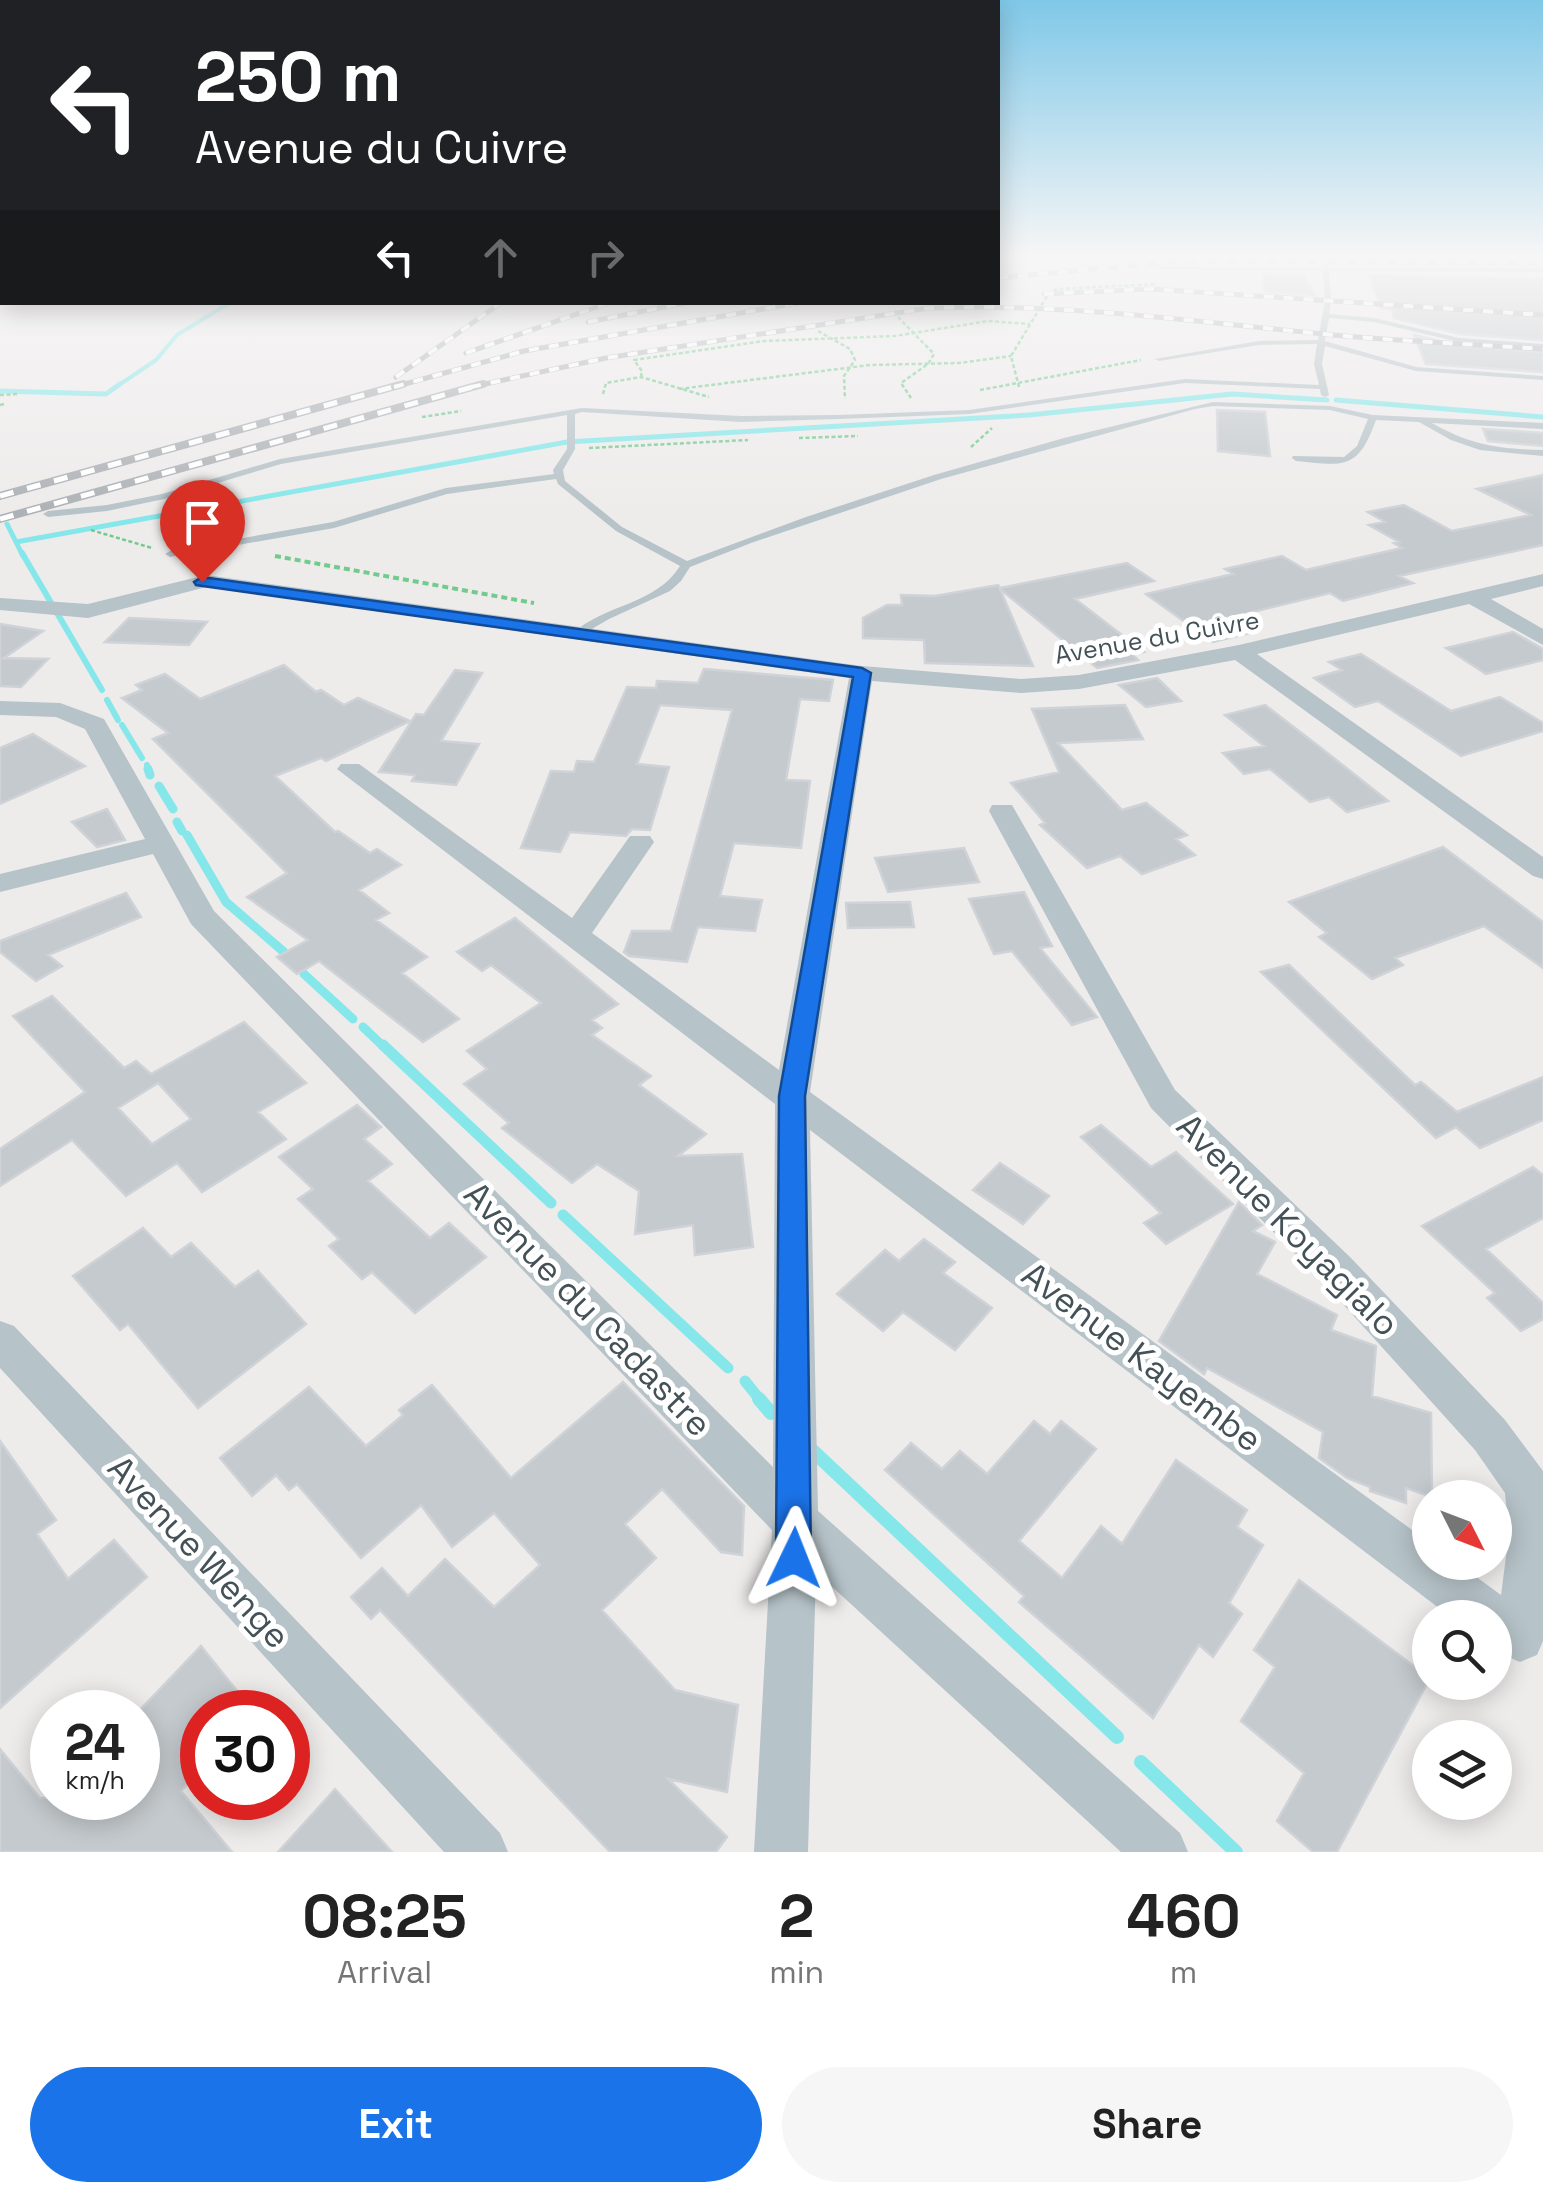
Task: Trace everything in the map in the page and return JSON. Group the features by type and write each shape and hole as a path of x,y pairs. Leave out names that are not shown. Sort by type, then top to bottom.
{"street":[{"name":"Avenue du Cuivre","path":"0,604 94,610 206,582 862,673 971,684 1051,685 1239,652 1543,580"},
{"path":"1473,597 1543,638"},
{"path":"1239,652 1543,870"},
{"path":"781,1852 795,1520 792,1096 862,673"},
{"name":"Avenue du Cadastre","path":"0,708 48,709 78,715 99,729 158,844 202,917 795,1520 1161,1852"},
{"name":"Avenue Kayembe","path":"350,769 1468,1600"},
{"name":"Avenue Koyagialo","path":"1002,812 1163,1099 1337,1270 1490,1435 1527,1486 1532,1534 1512,1633"},
{"path":"576,936 640,842"},
{"path":"0,883 158,844"},
{"name":"Avenue Wenge","path":"0,1339 481,1852"}],"lane":[{"path":"1465,340 1543,346"},
{"path":"1159,358 1260,343 1320,342 1412,368 1543,378"},
{"path":"1320,342 1321,386 1330,408"},
{"path":"48,514 107,508 280,462 571,412 741,418 851,416 1000,408 1185,382 1321,386"},
{"path":"557,476 586,506 619,529 686,564 936,479 1213,404 1330,408 1373,417 1543,426"},
{"path":"557,476 571,449 571,412"},
{"path":"1296,458 1351,458 1361,450 1373,417"},
{"path":"1420,419 1460,444 1481,450 1543,453"},
{"path":"170,554 334,525 446,491 557,476"},
{"path":"578,634 591,621 663,592 679,580 686,564"}],"path":[{"path":"641,378 642,370 634,360 764,341 844,340"},
{"path":"893,413 918,402 906,395 902,383 928,364 934,354 922,340"},
{"path":"1020,340 1011,356 1020,405"},
{"path":"838,341 850,350 854,360 844,376 851,416"},
{"path":"679,389 852,367 1011,356"},
{"path":"976,391 1159,358"},
{"path":"0,394 19,394"},
{"path":"936,479 987,430 1010,422 1000,408"},
{"path":"193,488 204,549"},
{"path":"48,514 68,524 170,554"},
{"path":"263,557 283,556 356,574 434,583 534,603"}],"building":[{"path":"1416,340 1543,352 1543,372 1426,364"},
{"path":"1217,410 1265,412 1270,456 1218,451"},
{"path":"1483,429 1543,433 1543,446 1488,441"},
{"path":"1543,475 1543,545 1399,576 1413,583 1343,601 1330,593 1228,618 1250,633 1213,642 1146,594 1233,574 1225,569 1282,556 1306,570 1402,548 1394,543 1399,542 1369,525 1385,522 1368,512 1404,505 1452,531 1531,515 1477,489"},
{"path":"1127,563 1154,581 1075,599 1144,652 1133,655 1138,660 1097,668 1000,589 1033,666 925,663 924,640 863,638 863,618 887,605 902,605 901,595 935,596 998,585 1000,588"},
{"path":"129,618 207,622 189,645 105,642"},
{"path":"0,624 43,631 4,658 48,659 21,687 0,686"},
{"path":"1513,632 1543,649 1543,660 1486,674 1446,648"},
{"path":"1361,654 1451,711 1500,697 1543,723 1543,731 1461,756 1378,701 1355,707 1314,678 1342,670 1329,662"},
{"path":"284,665 316,692 321,690 344,705 358,698 410,721 326,761 321,758 275,776 335,832 370,853 377,849 401,865 359,890 389,913 376,920 427,957 402,973 459,1019 423,1042 319,961 297,974 277,957 308,940 247,897 287,873 153,739 168,733 122,698 142,690 136,685 165,674 200,699"},
{"path":"704,669 833,680 829,701 800,699 786,780 810,781 801,848 734,843 720,896 762,900 755,931 698,927 687,962 629,956 624,952 632,931 671,931 732,710 660,705 637,764 669,767 650,830 632,829 626,836 570,832 560,852 521,848 551,771 574,772 577,761 594,762 627,687 656,688 657,681 698,683"},
{"path":"455,670 482,673 441,741 479,744 456,785 412,781 415,775 379,772 416,714 424,715"},
{"path":"1157,678 1181,701 1146,707 1119,685"},
{"path":"1125,705 1143,739 1058,743 1122,810 1146,803 1187,835 1176,839 1195,855 1142,874 1120,856 1087,868 1040,825 1045,823 1011,783 1059,772 1032,709"},
{"path":"1265,705 1388,801 1347,812 1329,797 1310,802 1270,769 1244,774 1223,753 1264,746 1225,715"},
{"path":"33,734 85,766 0,804 0,748"},
{"path":"107,809 125,840 97,847 72,822"},
{"path":"1443,847 1543,922 1543,968 1484,926 1395,958 1403,965 1372,979 1319,937 1327,933 1289,902"},
{"path":"964,848 979,882 888,892 875,858"},
{"path":"1024,892 1052,946 1040,948 1097,1017 1072,1025 1012,951 994,954 969,899"},
{"path":"126,893 141,917 48,955 62,966 36,981 0,952 0,941"},
{"path":"910,902 914,927 848,928 846,903"},
{"path":"515,918 618,1004 592,1020 602,1028 592,1035 651,1076 639,1085 706,1134 678,1156 742,1154 753,1247 695,1255 693,1225 635,1234 639,1191 597,1164 572,1183 502,1128 509,1123 464,1084 487,1069 467,1051 541,1003 491,965 482,971 457,952"},
{"path":"1289,965 1415,1085 1421,1082 1457,1112 1543,1077 1543,1120 1480,1148 1456,1127 1436,1138 1261,972"},
{"path":"52,996 124,1068 136,1061 151,1074 244,1022 306,1083 258,1112 286,1139 202,1192 177,1163 126,1196 72,1140 0,1186 0,1149 85,1092 13,1016","holes":["158,1083 191,1119 152,1144 118,1108"]},
{"path":"357,1105 381,1127 364,1139 392,1164 368,1181 430,1238 449,1223 486,1257 415,1313 372,1272 362,1279 329,1246 339,1239 298,1199 313,1189 279,1157"},
{"path":"1101,1125 1151,1167 1176,1152 1233,1204 1166,1244 1144,1223 1161,1213 1081,1137"},
{"path":"1000,1163 1049,1196 1023,1224 973,1190"},
{"path":"1533,1167 1543,1175 1543,1218 1486,1249 1543,1303 1543,1319 1521,1331 1487,1298 1495,1293 1422,1226"},
{"path":"1239,1202 1262,1225 1253,1231 1275,1242 1257,1274 1337,1315 1331,1330 1376,1346 1372,1396 1431,1413 1432,1480 1412,1480 1412,1490 1406,1488 1406,1503 1370,1491 1370,1487 1347,1478 1319,1458 1323,1432 1207,1368 1204,1374 1159,1341"},
{"path":"143,1228 171,1257 191,1243 235,1287 258,1271 306,1324 198,1408 128,1324 120,1330 73,1276"},
{"path":"924,1239 955,1262 943,1273 992,1308 955,1350 903,1312 883,1331 837,1294 885,1250 899,1261"},
{"path":"623,1382 744,1506 742,1555 721,1552 662,1489 625,1524 656,1558 602,1610 675,1690 738,1705 727,1792 668,1779 727,1837 716,1852 610,1852 380,1610 371,1619 351,1597 382,1568 408,1596 445,1559 494,1607 540,1565 494,1513 452,1547 421,1505 361,1558 297,1484 289,1490 276,1475 252,1496 220,1458 309,1387 366,1446 403,1415 399,1410 432,1385 511,1478"},
{"path":"1034,1421 1050,1434 1061,1421 1096,1449 1019,1541 1062,1578 1101,1526 1122,1544 1176,1460 1247,1510 1237,1527 1263,1545 1229,1603 1242,1614 1213,1657 1199,1645 1153,1718 1019,1602 1024,1596 885,1470 911,1443 942,1469 960,1451 987,1474"},
{"path":"0,1441 56,1520 37,1534 68,1579 114,1540 147,1577 0,1708"},
{"path":"1299,1580 1412,1665 1412,1700 1418,1700 1337,1852 1313,1852 1277,1821 1304,1773 1241,1721 1275,1667 1254,1650"},
{"path":"201,1646 236,1690 180,1690 180,1820 205,1820 232,1852 0,1852 0,1749 30,1786 30,1820 160,1820 159,1690"},
{"path":"335,1789 392,1852 278,1852"}],"waterway":[{"path":"116,387 156,360 172,340"},
{"path":"0,391 106,394 120,384"},
{"path":"16,542 567,442 1029,415 1232,394 1327,400"},
{"path":"1336,400 1543,417"},
{"path":"7,524 16,542"},
{"path":"16,542 23,556"},
{"path":"22,553 102,690"},
{"path":"107,700 118,720"},
{"path":"122,725 142,758"},
{"path":"147,765 149,772"},
{"path":"159,786 173,809"},
{"path":"177,822 182,831"},
{"path":"187,835 226,902 284,952"},
{"path":"304,974 353,1019"},
{"path":"363,1027 385,1048"},
{"path":"383,1045 551,1203"},
{"path":"563,1215 728,1368"},
{"path":"745,1381 761,1401"},
{"path":"759,1399 771,1413"},
{"path":"813,1451 1117,1737"},
{"path":"1141,1762 1236,1852"}],"railway":[{"path":"396,377 448,340"},
{"path":"466,353 502,340"},
{"path":"394,387 524,351 584,340"},
{"path":"476,386 606,358 720,340"},
{"path":"1416,340 1543,349"},
{"path":"0,496 403,384"},
{"path":"476,386 483,384"},
{"path":"0,519 476,386"},
{"path":"471,387 476,386"}],"route":[{"path":"202,582 862,673 792,1096 794,1558"}]}
